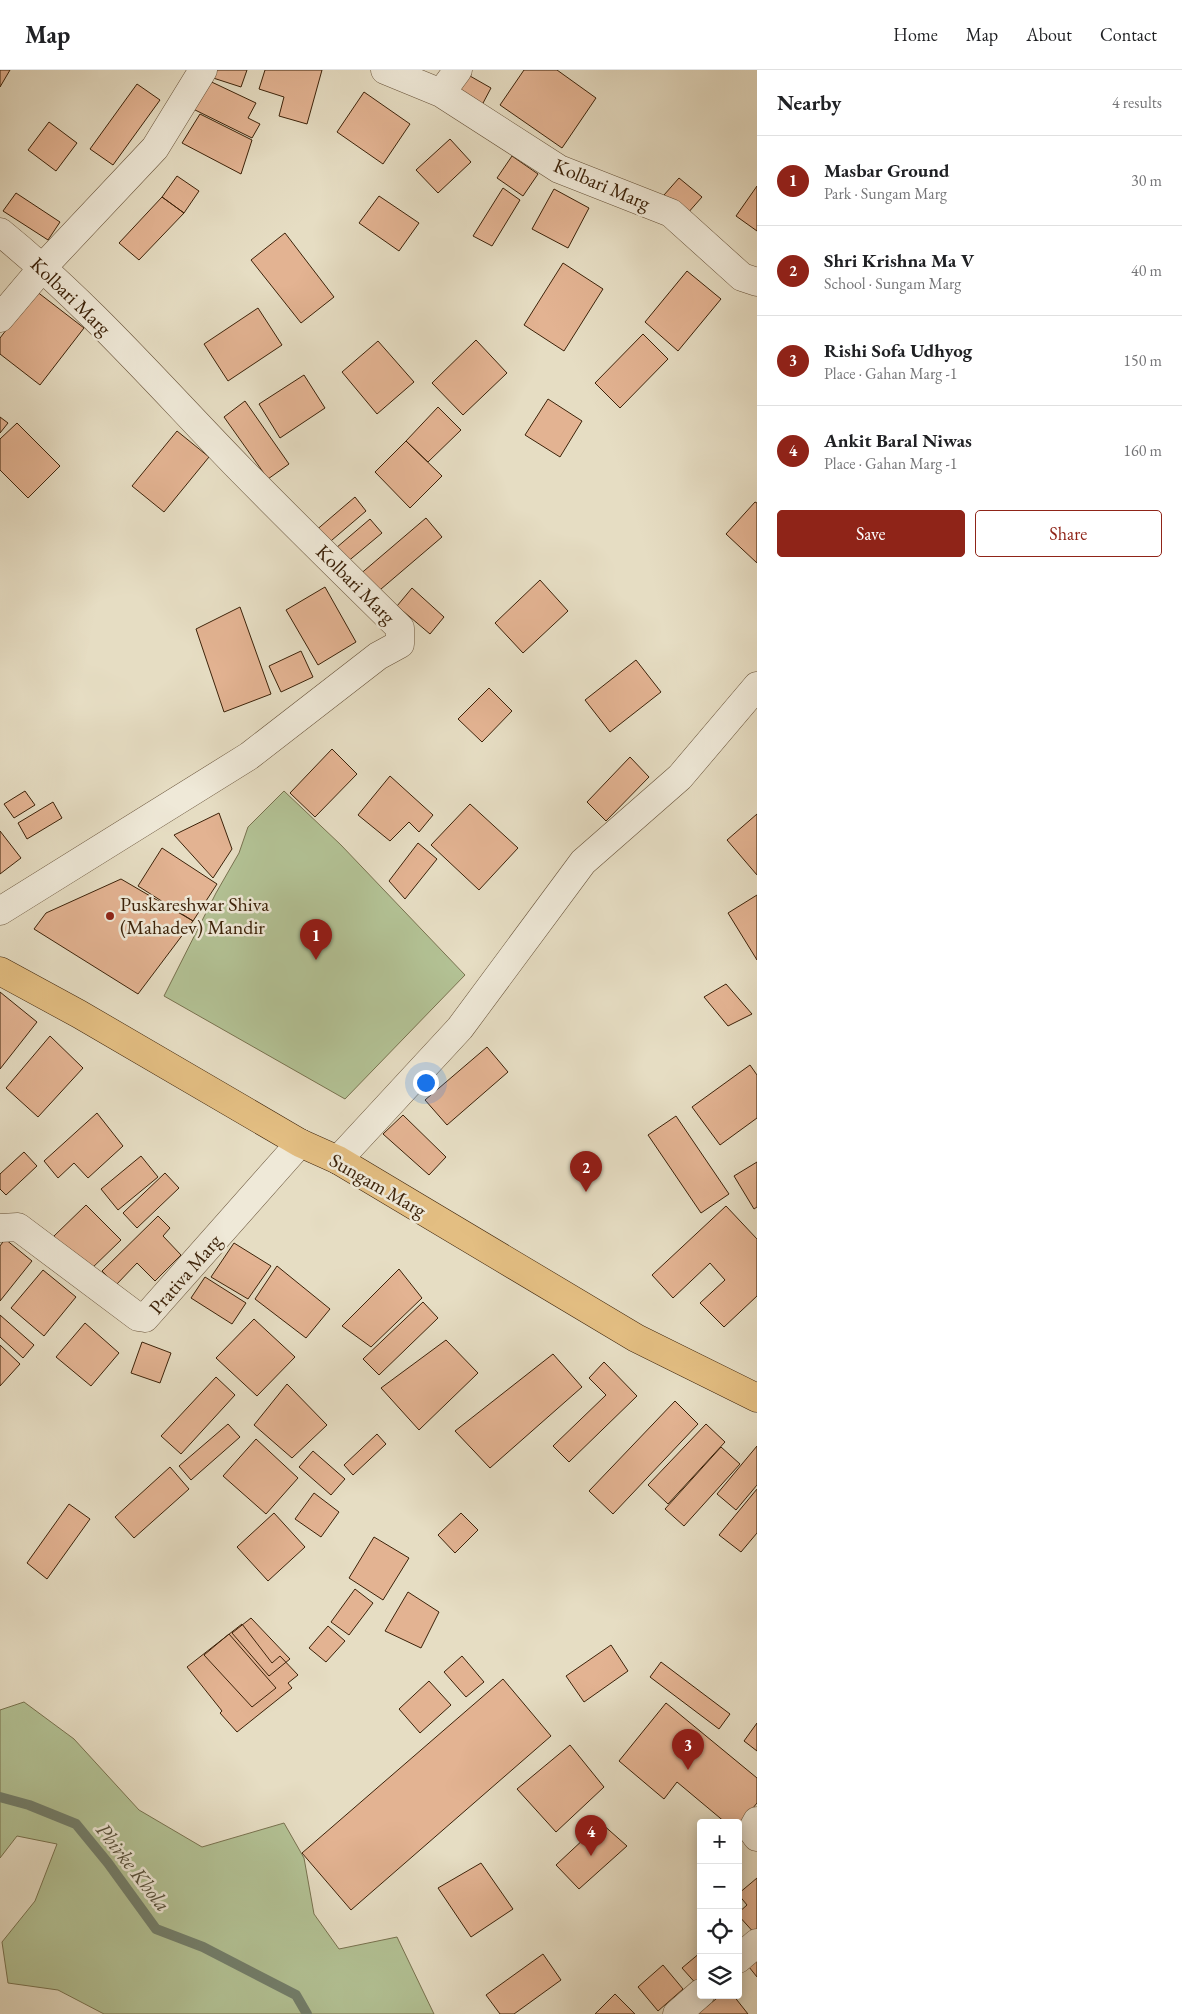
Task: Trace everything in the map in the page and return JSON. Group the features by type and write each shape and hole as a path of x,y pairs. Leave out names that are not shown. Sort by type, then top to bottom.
{"main road":[{"name":"Sungam Marg","path":"0,971 79,1014 300,1143 338,1160 636,1338 757,1398"}],"street":[{"path":"0,318 43,267 155,148 204,70"},
{"name":"Kolbari Marg","path":"385,70 441,93 559,169 671,213 742,276 757,282"},
{"path":"441,93 458,70"},
{"name":"Kolbari Marg","path":"0,232 43,267 150,373 241,470 400,628 400,644 378,656 249,756 0,911"},
{"path":"338,1160 460,1028 583,862 680,777 757,686"},
{"name":"Prativa Marg","path":"0,1228 18,1228 138,1317 146,1318 300,1143"},
{"path":"757,1821 752,1830 757,1837"},
{"path":"742,1956 757,1943"},
{"path":"677,2014 697,1996"}],"green space":[{"path":"284,791 341,845 465,975 345,1099 164,996 216,893 239,853 248,827"},
{"path":"24,1702 74,1739 139,1810 202,1847 284,1823 304,1858 314,1914 339,1949 397,1937 434,2014 104,2014 58,1990 8,1983 2,1942 35,1901 57,1844 17,1836 0,1858 0,1710"}],"building":[{"path":"0,70 10,70 0,87"},
{"path":"209,70 247,70 241,87 207,76"},
{"path":"265,70 322,70 307,124 279,116 284,97 259,89"},
{"path":"524,70 557,70 596,98 562,148 500,105"},
{"path":"463,72 491,88 482,105 453,89"},
{"path":"201,77 256,103 248,118 260,124 252,138 187,106"},
{"path":"137,84 160,100 113,165 90,149"},
{"path":"364,92 410,124 383,164 337,132"},
{"path":"200,114 252,140 241,174 182,143"},
{"path":"49,122 77,143 56,171 28,150"},
{"path":"450,139 471,162 438,193 416,170"},
{"path":"512,156 538,174 523,196 497,178"},
{"path":"177,176 199,191 184,213 162,197"},
{"path":"679,178 702,197 687,214 664,195"},
{"path":"757,186 757,231 736,216"},
{"path":"503,188 520,200 492,246 473,236"},
{"path":"554,189 589,208 568,248 532,229"},
{"path":"16,193 60,222 48,240 3,211"},
{"path":"379,196 419,223 399,251 359,223"},
{"path":"162,197 184,213 139,260 119,243"},
{"path":"285,233 334,297 301,323 251,260"},
{"path":"563,263 603,289 564,351 524,325"},
{"path":"687,271 721,299 678,351 645,322"},
{"path":"36,291 84,328 40,385 0,354 0,338"},
{"path":"258,308 282,345 228,381 204,344"},
{"path":"643,334 668,359 620,408 595,383"},
{"path":"476,340 507,373 463,415 432,383"},
{"path":"378,341 414,382 377,414 342,372"},
{"path":"304,375 325,408 280,438 259,404"},
{"path":"548,399 582,421 560,457 525,435"},
{"path":"245,401 289,464 268,479 224,417"},
{"path":"438,407 461,430 428,462 406,441"},
{"path":"0,417 8,423 0,433"},
{"path":"17,423 60,466 28,498 0,470 0,439"},
{"path":"177,431 209,457 164,512 132,486"},
{"path":"406,441 442,476 410,508 375,472"},
{"path":"355,497 366,511 325,546 314,532"},
{"path":"755,502 757,503 757,563 726,534"},
{"path":"426,518 442,537 374,595 358,576"},
{"path":"370,519 382,533 340,568 329,554"},
{"path":"540,580 568,611 523,653 495,623"},
{"path":"325,587 356,642 318,665 286,610"},
{"path":"412,588 444,617 430,634 397,606"},
{"path":"240,607 271,694 224,712 196,629"},
{"path":"301,651 313,677 281,692 269,666"},
{"path":"636,660 661,692 610,732 585,700"},
{"path":"489,688 512,711 482,742 458,719"},
{"path":"332,749 357,774 315,817 290,793"},
{"path":"630,757 649,777 606,821 587,802"},
{"path":"390,776 433,815 419,832 409,822 390,841 358,815"},
{"path":"25,791 35,805 14,818 4,804"},
{"path":"53,802 62,818 27,839 18,823"},
{"path":"470,804 518,848 479,890 431,845"},
{"path":"219,813 232,849 213,878 174,835"},
{"path":"757,814 757,875 727,840"},
{"path":"0,831 21,858 0,874"},
{"path":"418,843 437,859 405,899 389,881"},
{"path":"162,848 217,884 193,921 138,886"},
{"path":"121,879 193,921 138,994 34,929 46,913"},
{"path":"757,895 757,960 728,913"},
{"path":"726,984 752,1014 728,1026 704,997"},
{"path":"0,992 37,1022 0,1069"},
{"path":"50,1036 83,1068 38,1117 6,1088"},
{"path":"487,1047 508,1072 447,1125 425,1100"},
{"path":"750,1065 757,1075 757,1118 720,1145 692,1107"},
{"path":"97,1113 123,1146 88,1178 74,1163 58,1178 44,1161"},
{"path":"403,1115 446,1157 429,1175 383,1134"},
{"path":"676,1116 729,1194 701,1213 648,1135"},
{"path":"24,1152 37,1166 6,1195 0,1189 0,1174"},
{"path":"141,1156 158,1177 118,1210 101,1189"},
{"path":"757,1162 757,1207 754,1209 734,1176"},
{"path":"165,1173 179,1188 137,1228 123,1213"},
{"path":"86,1205 121,1240 89,1271 54,1236"},
{"path":"726,1206 757,1239 757,1296 724,1327 700,1303 725,1280 710,1263 673,1298 652,1275"},
{"path":"158,1216 170,1228 163,1236 181,1255 155,1281 137,1263 116,1285 102,1271"},
{"path":"5,1239 32,1261 0,1301 0,1246"},
{"path":"234,1243 271,1266 248,1299 211,1277"},
{"path":"277,1266 330,1309 306,1338 255,1299"},
{"path":"399,1269 422,1298 371,1347 342,1326"},
{"path":"43,1270 76,1297 44,1336 11,1308"},
{"path":"205,1277 246,1303 232,1324 191,1298"},
{"path":"423,1302 438,1318 379,1375 363,1359"},
{"path":"0,1315 34,1345 23,1358 0,1337"},
{"path":"254,1319 295,1357 257,1396 216,1358"},
{"path":"85,1323 119,1353 91,1386 56,1357"},
{"path":"446,1340 478,1373 419,1430 381,1388"},
{"path":"142,1342 171,1353 160,1383 131,1373"},
{"path":"0,1345 20,1364 0,1386"},
{"path":"553,1354 582,1387 490,1468 455,1431"},
{"path":"604,1362 637,1396 569,1462 553,1446 606,1395 589,1378"},
{"path":"216,1377 235,1395 181,1454 161,1436"},
{"path":"287,1384 327,1425 292,1458 254,1425"},
{"path":"675,1401 698,1424 613,1514 589,1491"},
{"path":"228,1424 240,1437 191,1480 179,1466"},
{"path":"706,1424 725,1442 668,1504 648,1485"},
{"path":"377,1434 386,1444 353,1475 344,1465"},
{"path":"256,1439 298,1478 266,1514 223,1476"},
{"path":"757,1446 757,1485 736,1510 717,1494"},
{"path":"721,1447 740,1464 684,1526 665,1509"},
{"path":"313,1451 345,1479 331,1495 299,1467"},
{"path":"170,1467 189,1489 134,1538 115,1517"},
{"path":"757,1489 757,1533 741,1552 719,1535"},
{"path":"314,1493 339,1512 321,1537 295,1519"},
{"path":"69,1504 90,1519 47,1579 27,1563"},
{"path":"274,1513 305,1547 268,1581 237,1547"},
{"path":"461,1513 478,1530 455,1553 438,1535"},
{"path":"374,1537 409,1558 383,1600 349,1578"},
{"path":"355,1589 373,1603 349,1635 331,1622"},
{"path":"408,1592 439,1612 421,1648 385,1631"},
{"path":"251,1618 290,1659 269,1676 232,1633"},
{"path":"242,1624 272,1663 280,1656 298,1675 288,1683 292,1688 237,1732 220,1713 222,1711 187,1667"},
{"path":"328,1626 345,1641 326,1662 309,1648"},
{"path":"229,1634 276,1688 252,1707 204,1655"},
{"path":"611,1645 628,1671 584,1702 566,1676"},
{"path":"462,1656 484,1682 466,1697 444,1672"},
{"path":"661,1662 730,1714 719,1729 650,1677"},
{"path":"503,1679 551,1736 351,1910 302,1853"},
{"path":"429,1681 451,1705 420,1733 399,1709"},
{"path":"666,1703 757,1778 757,1803 742,1821 742,1819 721,1819 677,1782 664,1799 619,1761"},
{"path":"757,1723 757,1751 744,1741"},
{"path":"570,1745 604,1787 556,1832 517,1789"},
{"path":"601,1823 627,1846 579,1889 556,1865"},
{"path":"481,1863 513,1909 471,1937 438,1888"},
{"path":"757,1878 756,1935 742,1919 742,1909 747,1905 742,1899 742,1891"},
{"path":"757,1952 757,1977 745,1962"},
{"path":"543,1954 561,1980 514,2014 500,2014 486,1995"},
{"path":"697,1955 697,1985 682,1968"},
{"path":"663,1965 683,1989 658,2011 638,1987"},
{"path":"615,1994 635,2014 595,2014"},
{"path":"716,1999 736,1999 748,2014 697,2014"}],"waterway":[{"name":"Phirke Khola","path":"0,1797 29,1805 76,1824 108,1863 156,1929 203,1947 296,1995 307,2014"}],"place":[{"name":"Puskareshwar Shiva (Mahadev) Mandir","path":"110,916"},
{"name":"Masbar Ground","path":"316,960"},
{"name":"Shri Krishna Ma V","path":"586,1192"},
{"name":"Rishi Sofa Udhyog","path":"688,1770"},
{"name":"Ankit Baral Niwas","path":"591,1856"}]}
